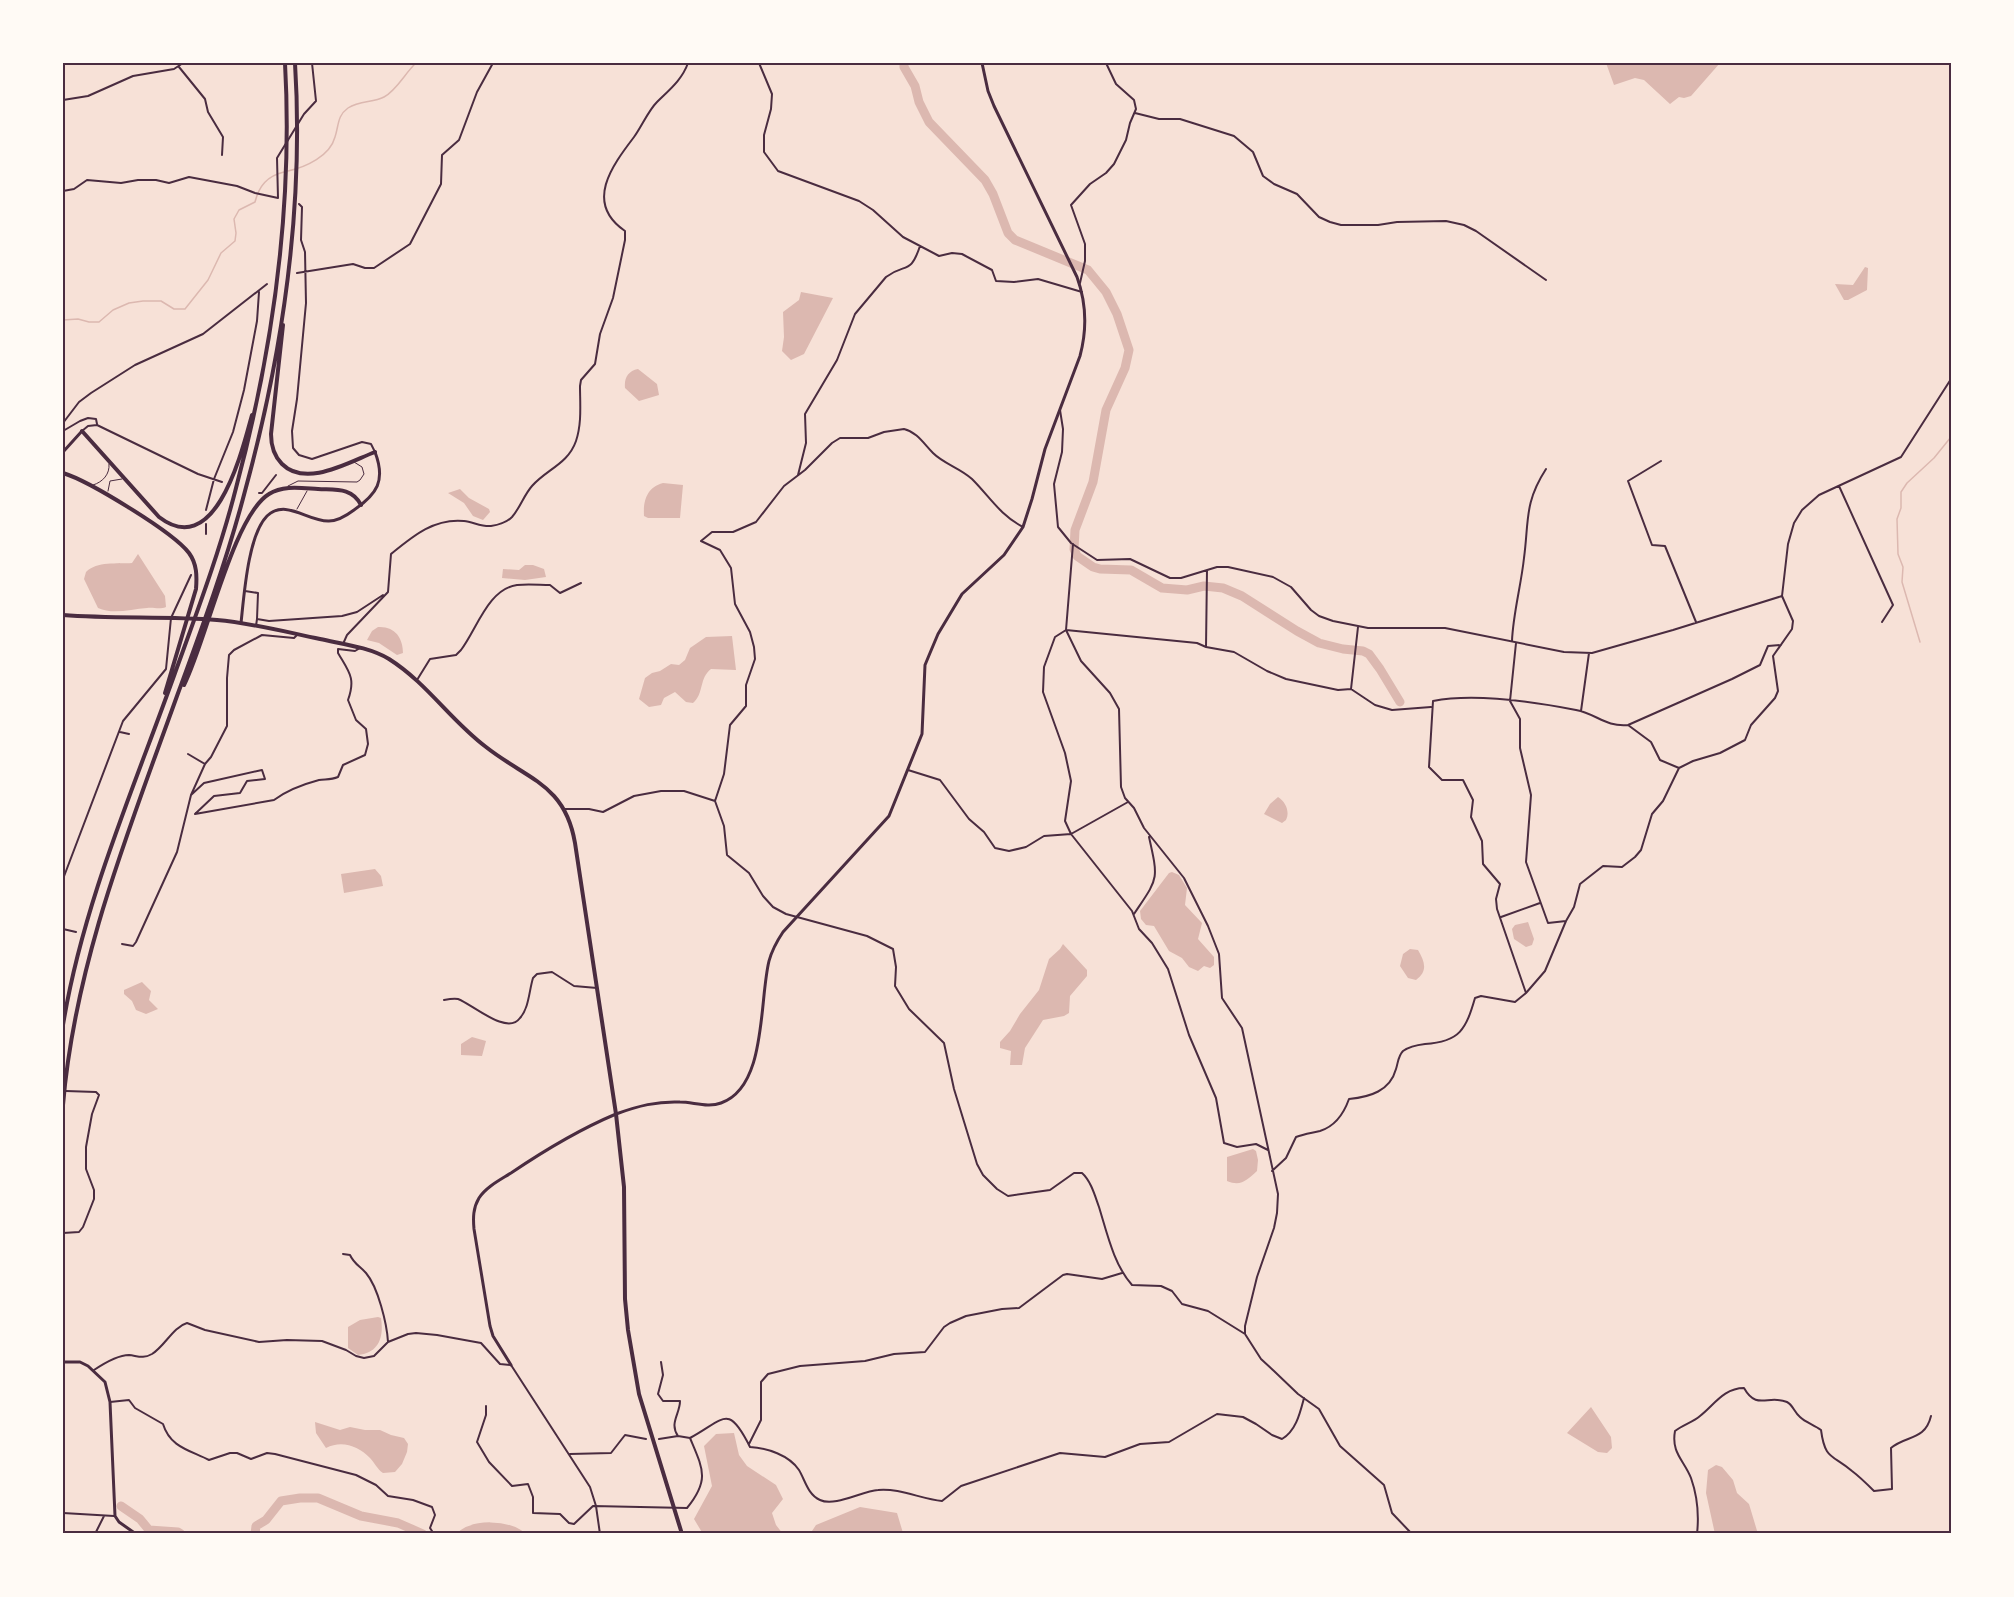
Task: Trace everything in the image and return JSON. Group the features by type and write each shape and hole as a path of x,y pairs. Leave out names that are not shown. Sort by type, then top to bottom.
{"main road":[{"path":"63,1025 93,905 112,844 224,531 249,438 269,342 281,252 287,120 285,63"},
{"path":"242,623 252,550 266,517 277,510 287,509 315,519 328,521 341,518 373,495 379,482 380,468 375,452 318,473 304,474 286,467 275,453 271,434 290,252 297,114 295,63"},
{"path":"511,1365 491,1330 474,1230 475,1207 480,1196 488,1188 548,1148 616,1114 642,1105 661,1102 718,1104 739,1092 748,1079 754,1055 771,952 783,932 889,816 922,734 925,665 938,634 962,594 1004,555 1023,527 1045,449 1082,348 1085,317 1082,292 1074,269 991,98 982,63"},
{"path":"63,1106 74,1018 99,917 122,846 177,698 245,492 268,396 285,294"},
{"path":"63,452 82,431 155,513 169,523 189,526 202,522 219,504 234,473 250,422 269,342"},
{"path":"63,473 109,496 181,545 190,554 196,571 196,589 154,729"},
{"path":"177,698 195,659 230,558 243,529 266,496 286,488 347,491 356,496 361,505"},
{"path":"63,615 183,618 242,623 360,648 387,658 417,680 483,744 543,786 565,809 573,831 616,1114 626,1212 625,1299 628,1330 639,1394 682,1534"},
{"path":"64,1362 80,1362 94,1370 105,1382 110,1402 115,1516 136,1534"}],"street":[{"path":"63,100 88,96 134,76 179,67 183,63"},
{"path":"63,191 74,189 87,180 121,183 156,180 169,183 189,177 237,186 278,198 277,158 304,114 316,101 312,63"},
{"path":"297,273 353,264 374,268 412,242 419,223 441,184 442,155 459,140 477,92 493,63"},
{"path":"343,644 347,635 387,592 391,554 426,528 454,520 491,526 505,522 512,516 534,483 559,465 572,451 580,423 581,380 595,364 600,334 613,298 625,240 625,231 609,216 605,202 606,183 619,156 656,103 680,80 688,63"},
{"path":"759,63 772,94 771,109 764,135 764,152 778,171 859,201 873,210 903,237 939,256 952,253 962,254 992,270 996,280 1014,282 1038,279 1082,292"},
{"path":"1080,284 1085,244 1071,205 1114,165 1135,113 1134,100 1116,84 1106,63"},
{"path":"179,67 205,99 208,112 223,137 222,155"},
{"path":"1135,113 1158,119 1180,119 1234,136 1253,152 1263,176 1274,184 1297,194 1319,217 1330,222 1341,225 1378,225 1397,222 1446,221 1464,225 1546,280"},
{"path":"299,204 302,207 301,240 305,252 306,303 292,431 293,448 305,458 312,459 362,442 371,444 375,452"},
{"path":"798,475 806,443 805,414 837,360 855,314 886,277 915,263 920,246"},
{"path":"63,423 78,402 91,393 135,365 203,334 267,284"},
{"path":"206,510 214,479 233,432 250,361 259,292"},
{"path":"1272,1171 1286,1158 1296,1137 1323,1130 1334,1123 1344,1113 1349,1099 1375,1093 1386,1087 1390,1083 1403,1051 1410,1046 1444,1042 1463,1030 1475,998 1480,996 1515,1002 1526,993 1545,971 1566,921 1574,908 1580,884 1603,866 1622,867 1641,850 1653,814 1679,768 1693,760 1720,753 1745,740 1751,725 1775,698 1778,691 1773,656 1790,634 1793,621 1782,596 1788,544 1794,523 1812,500 1901,457 1951,379"},
{"path":"1060,409 1063,429 1062,452 1054,484 1058,527 1073,544 1097,560 1130,559 1170,578 1181,578 1217,567 1228,567 1273,578 1291,587 1319,616 1358,627 1445,628 1564,652 1589,653 1643,639 1782,596"},
{"path":"63,431 88,418 96,419 97,425"},
{"path":"82,431 88,426 97,425 198,474 222,482"},
{"path":"1023,527 1005,517 972,479 959,468 934,454 921,440 904,429 884,432 868,438 840,438 784,486 756,522 734,532 712,532 700,541 720,550 731,568 735,604 750,633 754,647 755,659 746,685 746,706 730,725 724,774 715,801 724,826 727,855 749,873 773,907 786,914 867,936 893,950 896,967 895,986 909,1009 944,1043 947,1050 954,1089 977,1164 983,1175 1008,1196 1050,1190 1074,1173 1082,1173 1094,1193 1122,1273 1132,1285 1161,1286 1172,1291 1182,1304 1208,1311 1245,1334 1261,1359 1319,1409 1340,1446 1384,1485 1392,1513 1412,1534"},
{"path":"1661,461 1628,481 1652,545 1665,546 1696,623"},
{"path":"1546,469 1536,485 1528,507 1510,701 1520,719 1520,748 1531,795 1526,862 1548,923 1566,921"},
{"path":"259,493 266,490 276,475"},
{"path":"1839,486 1893,605 1882,622"},
{"path":"206,524 206,534"},
{"path":"1073,544 1066,630 1081,661 1110,693 1119,709 1121,787 1149,835 1184,878 1217,947 1222,998 1242,1028 1278,1194 1277,1213 1257,1277 1245,1334"},
{"path":"1206,647 1208,570"},
{"path":"63,879 123,721 166,669 171,618 191,575"},
{"path":"417,680 430,659 456,655 461,650 491,602 505,588 518,585 550,585 560,593 581,583"},
{"path":"245,591 258,593 256,626"},
{"path":"257,619 269,621 342,616 357,612 387,592"},
{"path":"1351,689 1358,627"},
{"path":"1268,1150 1256,1144 1237,1147 1224,1143 1216,1098 1189,1035 1168,969 1152,943 1139,929 1134,914 1071,834 1065,821 1071,781 1065,753 1043,692 1044,667 1055,637 1066,630 1197,643 1234,652 1286,679 1338,690 1351,689 1375,705 1392,710 1431,707"},
{"path":"122,944 133,946 136,942 177,852 191,795 205,764 227,726 229,655 262,635 294,638 298,634"},
{"path":"1526,993 1496,903 1500,884 1483,864 1482,841 1471,817 1473,800 1466,782 1442,780 1429,767 1433,701 1480,698 1510,701 1581,711 1613,726 1628,725 1760,665 1768,646 1781,645"},
{"path":"191,795 204,783 262,770 265,779 247,781 240,793 214,796 195,814 274,800 280,795 321,779 330,780 338,777 343,765 365,755 368,744 366,729 356,720 348,700 352,689 352,678 338,653 338,649 355,651 360,648"},
{"path":"1581,711 1589,653"},
{"path":"1628,725 1651,742 1660,760 1679,768"},
{"path":"120,732 129,734"},
{"path":"188,754 205,764"},
{"path":"908,770 940,780 969,819 984,832 995,848 1009,851 1026,847 1044,836 1071,834 1128,802"},
{"path":"565,809 588,809 603,812 634,796 661,791 684,791 715,801"},
{"path":"1134,914 1156,878 1149,835"},
{"path":"1501,917 1540,903"},
{"path":"63,929 76,932"},
{"path":"444,1000 456,999 491,1018 503,1023 513,1023 522,1016 533,978 537,974 552,972 574,986 597,988"},
{"path":"63,1091 96,1092 99,1095 92,1114 86,1147 86,1169 94,1190 94,1199 79,1232 63,1233"},
{"path":"343,1254 350,1255 353,1263 366,1273 371,1282 381,1307 388,1342"},
{"path":"749,1444 761,1420 761,1382 768,1374 791,1367 865,1361 894,1354 925,1352 944,1327 950,1323 966,1316 1019,1308 1063,1275 1102,1279 1122,1273"},
{"path":"94,1370 116,1358 128,1355 140,1358 151,1355 180,1325 187,1323 205,1330 259,1342 322,1341 364,1358 374,1356 388,1342 416,1333 472,1340 485,1346 501,1364 511,1365 570,1454 590,1487 596,1506 600,1534"},
{"path":"661,1362 663,1375 658,1394 663,1401 680,1401 681,1404 674,1419 674,1431 678,1437"},
{"path":"1697,1534 1694,1490 1690,1475 1679,1459 1674,1439 1675,1431 1700,1417 1720,1396 1731,1390 1744,1388 1748,1396 1756,1401 1779,1400 1790,1404 1800,1418 1821,1430 1825,1449 1833,1459 1852,1470 1874,1491 1892,1490 1891,1448 1924,1430 1929,1425 1930,1416"},
{"path":"659,1439 690,1438 722,1419 729,1419 739,1425 750,1447 767,1448 791,1462 799,1470 812,1495 822,1501 832,1502 877,1490 894,1490 942,1501 962,1486 1059,1453 1105,1458 1140,1444 1169,1442 1217,1414 1243,1417 1272,1435 1282,1438 1288,1435 1294,1426 1304,1398"},
{"path":"110,1402 129,1400 135,1408 163,1424 167,1437 175,1444 209,1460 230,1453 237,1453 251,1459 271,1453 356,1475 375,1485 388,1496 413,1500 432,1507 435,1515 430,1528 434,1534"},
{"path":"486,1406 486,1414 477,1442 489,1462 511,1484 518,1486 528,1484 533,1513 560,1515 574,1524 590,1507 596,1506 687,1508 704,1478 690,1438"},
{"path":"570,1454 611,1453 625,1435 646,1438"},
{"path":"63,1513 115,1516"},
{"path":"95,1534 104,1516"},
{"path":"455,1534 463,1533"}],"lane":[{"path":"90,485 100,482 107,475 110,465 108,459"},
{"path":"286,488 298,480 357,482 363,478 363,470 359,465 350,461"},
{"path":"109,496 110,481 118,478 126,480"},
{"path":"296,511 304,495 311,489"}],"shaded area":[{"path":"1606,63 1720,63 1691,96 1679,97 1670,104 1644,80 1635,78 1614,85"},
{"path":"1865,267 1868,268 1867,290 1844,300 1835,284 1853,285"},
{"path":"801,292 833,298 804,354 791,360 782,351 783,312 799,300"},
{"path":"638,369 657,384 659,395 639,401 625,388 627,376"},
{"path":"663,483 683,485 680,518 644,516 647,495 653,488"},
{"path":"460,489 469,498 489,509 490,512 483,520 473,516 464,503 448,493"},
{"path":"138,554 165,596 166,607 116,611 98,608 84,579 86,572 101,565 132,563"},
{"path":"525,565 544,569 546,577 525,580 502,578 503,569 519,570"},
{"path":"378,627 384,627 397,634 403,653 397,655 379,643 367,640 372,631"},
{"path":"732,636 736,670 711,669 693,703 686,702 675,692 664,698 661,705 649,707 639,699 645,678 652,673 671,664 679,665 685,660 690,648 706,637"},
{"path":"1278,797 1287,811 1286,820 1282,823 1264,814"},
{"path":"375,869 381,876 383,886 344,893 341,874"},
{"path":"1172,872 1179,875 1187,888 1185,905 1202,923 1198,939 1214,957 1214,965 1210,968 1204,966 1198,971 1189,967 1182,958 1169,951 1154,926 1146,925 1141,919 1140,911"},
{"path":"1528,922 1534,939 1532,945 1526,947 1514,939 1512,929 1515,925"},
{"path":"1063,944 1087,970 1087,976 1070,996 1069,1013 1043,1020 1025,1048 1022,1065 1010,1065 1011,1051 1000,1048 1000,1042 1039,990 1049,959"},
{"path":"1410,949 1418,950 1424,962 1424,970 1416,980 1408,978 1400,966 1403,954"},
{"path":"142,982 151,991 149,1000 158,1009 146,1014 136,1010 132,1001 124,994 124,990"},
{"path":"472,1037 486,1041 482,1056 461,1055 461,1044"},
{"path":"1253,1149 1256,1151 1258,1160 1257,1171 1240,1183 1227,1181 1227,1157"},
{"path":"381,1318 382,1332 375,1347 365,1354 358,1355 348,1348 348,1327 360,1320"},
{"path":"1591,1407 1611,1437 1612,1448 1607,1453 1598,1452 1567,1433"},
{"path":"315,1422 340,1430 350,1427 380,1430 404,1438 408,1444 407,1452 402,1464 395,1472 383,1473 370,1458 355,1447 338,1444 326,1448 316,1433"},
{"path":"734,1433 739,1455 747,1466 776,1485 783,1499 772,1513 776,1525 783,1534 703,1534 694,1519 712,1486 704,1446 716,1434"},
{"path":"1716,1465 1722,1467 1733,1480 1737,1493 1749,1504 1758,1534 1715,1534 1706,1493 1708,1470"},
{"path":"860,1507 897,1513 903,1533 810,1534 816,1525"}],"waterway":[{"path":"288,171 302,167 323,155 332,144 344,111 353,105 380,99 389,94 416,63"},
{"path":"904,63 929,122 985,180 1008,233 1015,240 1088,270 1106,292 1117,314 1129,350 1125,368 1106,410 1093,482 1075,530 1074,549 1077,556 1100,569 1131,570 1162,588 1187,590 1204,586 1223,588 1242,596 1319,643 1369,654 1400,702"},
{"path":"63,320 78,319 99,322 113,310 129,303 143,301 161,301 174,309 185,309 208,280 221,253 235,241 234,219 239,210 255,202 261,187 268,179 284,172"},
{"path":"1920,642 1902,582 1903,567 1898,554 1897,519 1901,508 1901,492 1951,437"},
{"path":"255,1534 256,1526 266,1520 281,1501 300,1498 318,1498 361,1516 398,1523 423,1534"},
{"path":"121,1506 140,1519 149,1530 181,1534"},
{"path":"463,1534 483,1527 506,1529 519,1534"}]}
